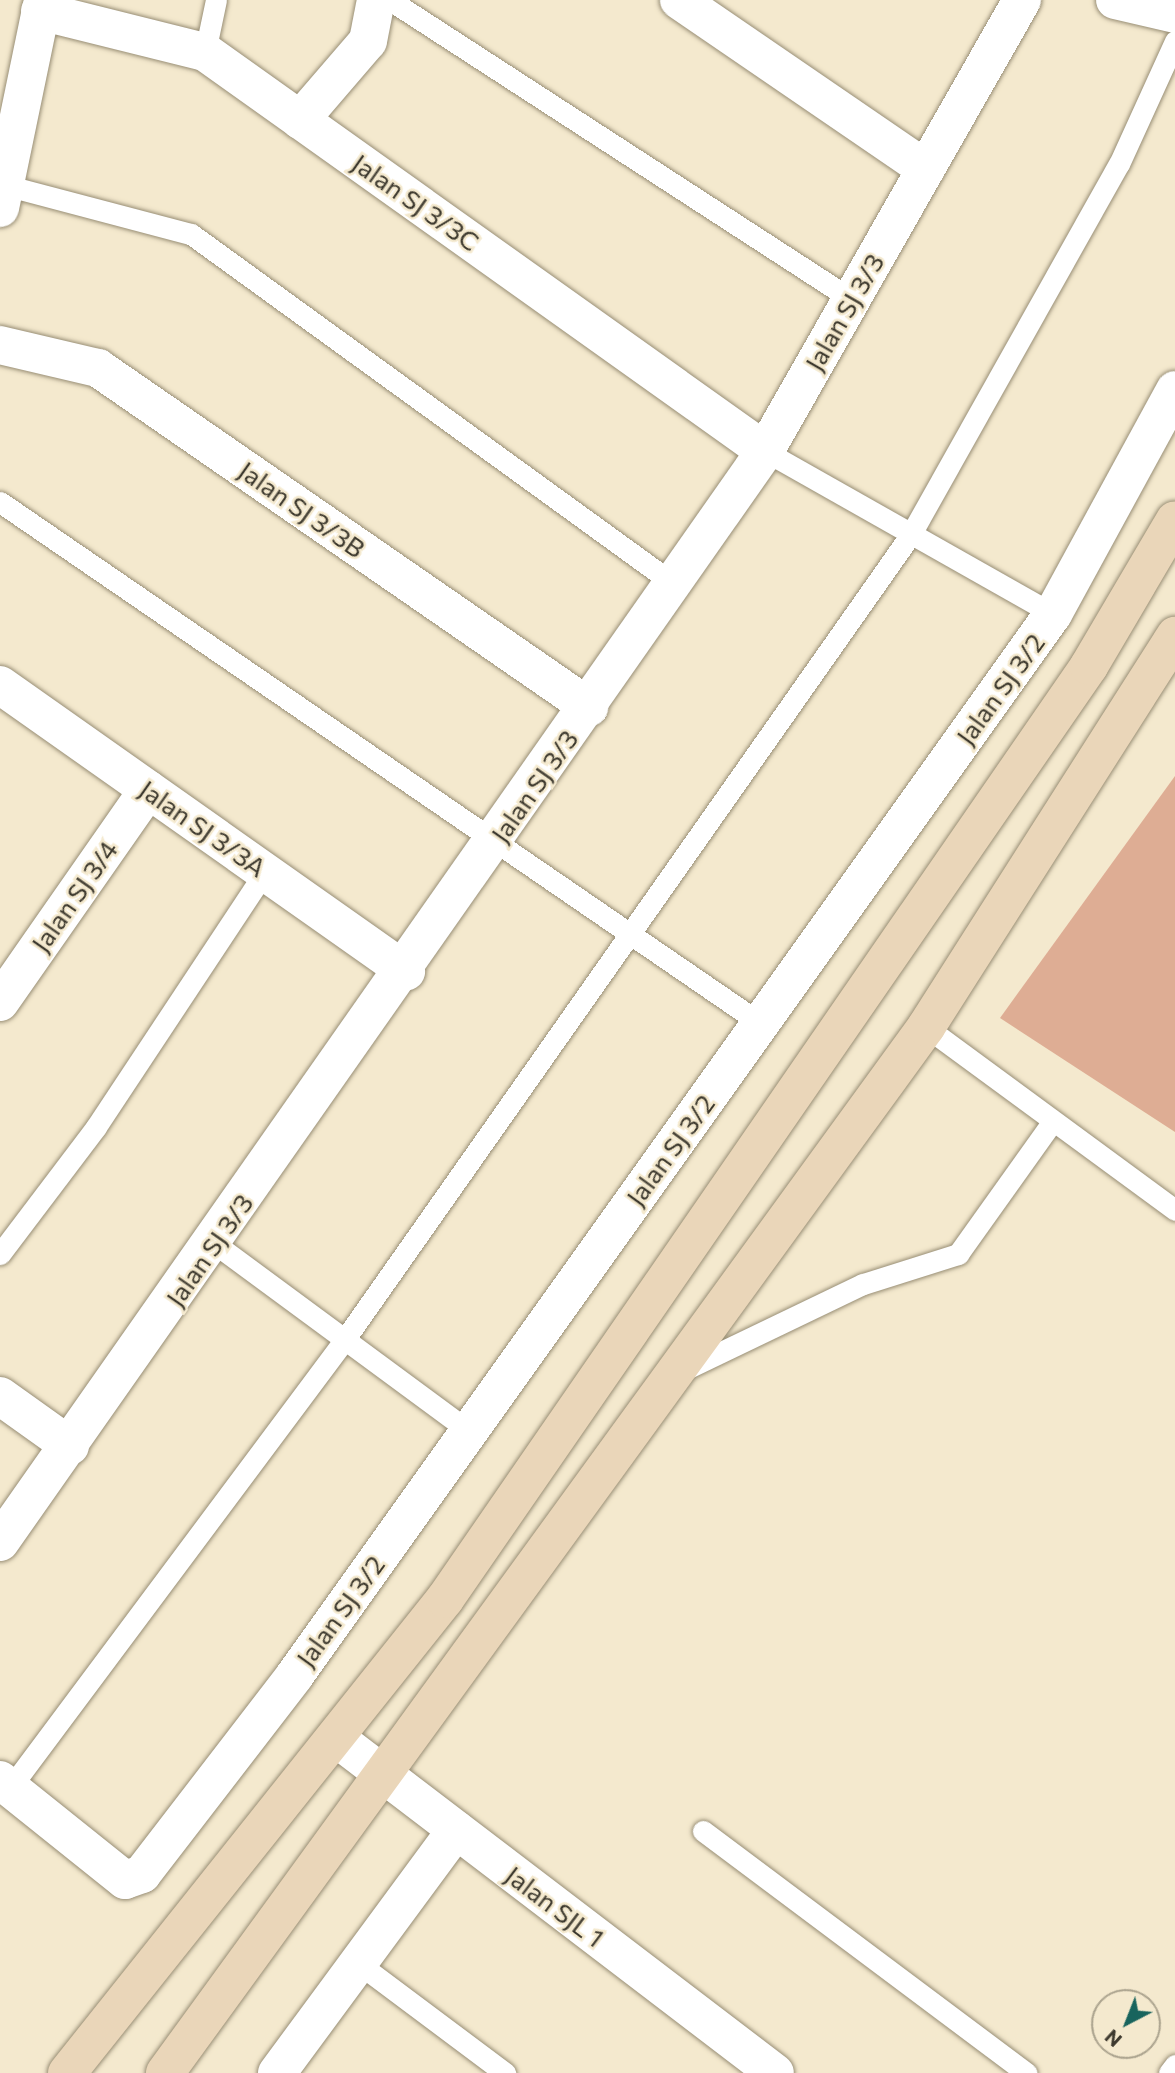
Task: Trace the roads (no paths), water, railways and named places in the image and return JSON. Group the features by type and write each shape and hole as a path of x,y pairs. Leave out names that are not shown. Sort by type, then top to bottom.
{"street":[{"path":"300,120 368,41 376,0"},
{"path":"679,0 926,169"},
{"name":"Jalan SJ 3/3","path":"0,1542 406,971 765,451 1022,0"},
{"path":"1115,0 1175,14"},
{"name":"Jalan SJ 3/3C","path":"42,6 205,52 765,451"},
{"path":"2,197 42,6"},
{"name":"Jalan SJ 3/3B","path":"0,345 98,368 589,707"},
{"name":"Jalan SJ 3/2","path":"5,1784 125,1880 142,1874 295,1675 1053,614 1175,390"},
{"path":"67,2073 445,1599 1073,690 1175,520"},
{"path":"165,2073 926,1027 1175,636"},
{"name":"Jalan SJ 3/3A","path":"4,698 148,790 406,971"},
{"name":"Jalan SJ 3/4","path":"0,1002 148,790"},
{"path":"0,1396 70,1446"},
{"name":"Jalan SJL 1","path":"336,1738 775,2073"},
{"path":"277,2073 456,1830"}],"lane":[{"path":"205,52 216,0"},
{"path":"390,0 851,299"},
{"path":"5,1784 345,1339 911,534 1118,164 1175,41"},
{"path":"2,197 191,234 674,584"},
{"path":"765,451 1053,614"},
{"path":"0,502 760,1023"},
{"path":"0,1254 96,1127 265,872"},
{"path":"926,1027 1175,1210"},
{"path":"671,1378 863,1284 958,1254 1053,1121"},
{"path":"214,1243 469,1431"},
{"path":"704,1831 1026,2073"},
{"path":"358,1963 505,2073"},
{"path":"1169,2073 1175,2065"}]}
